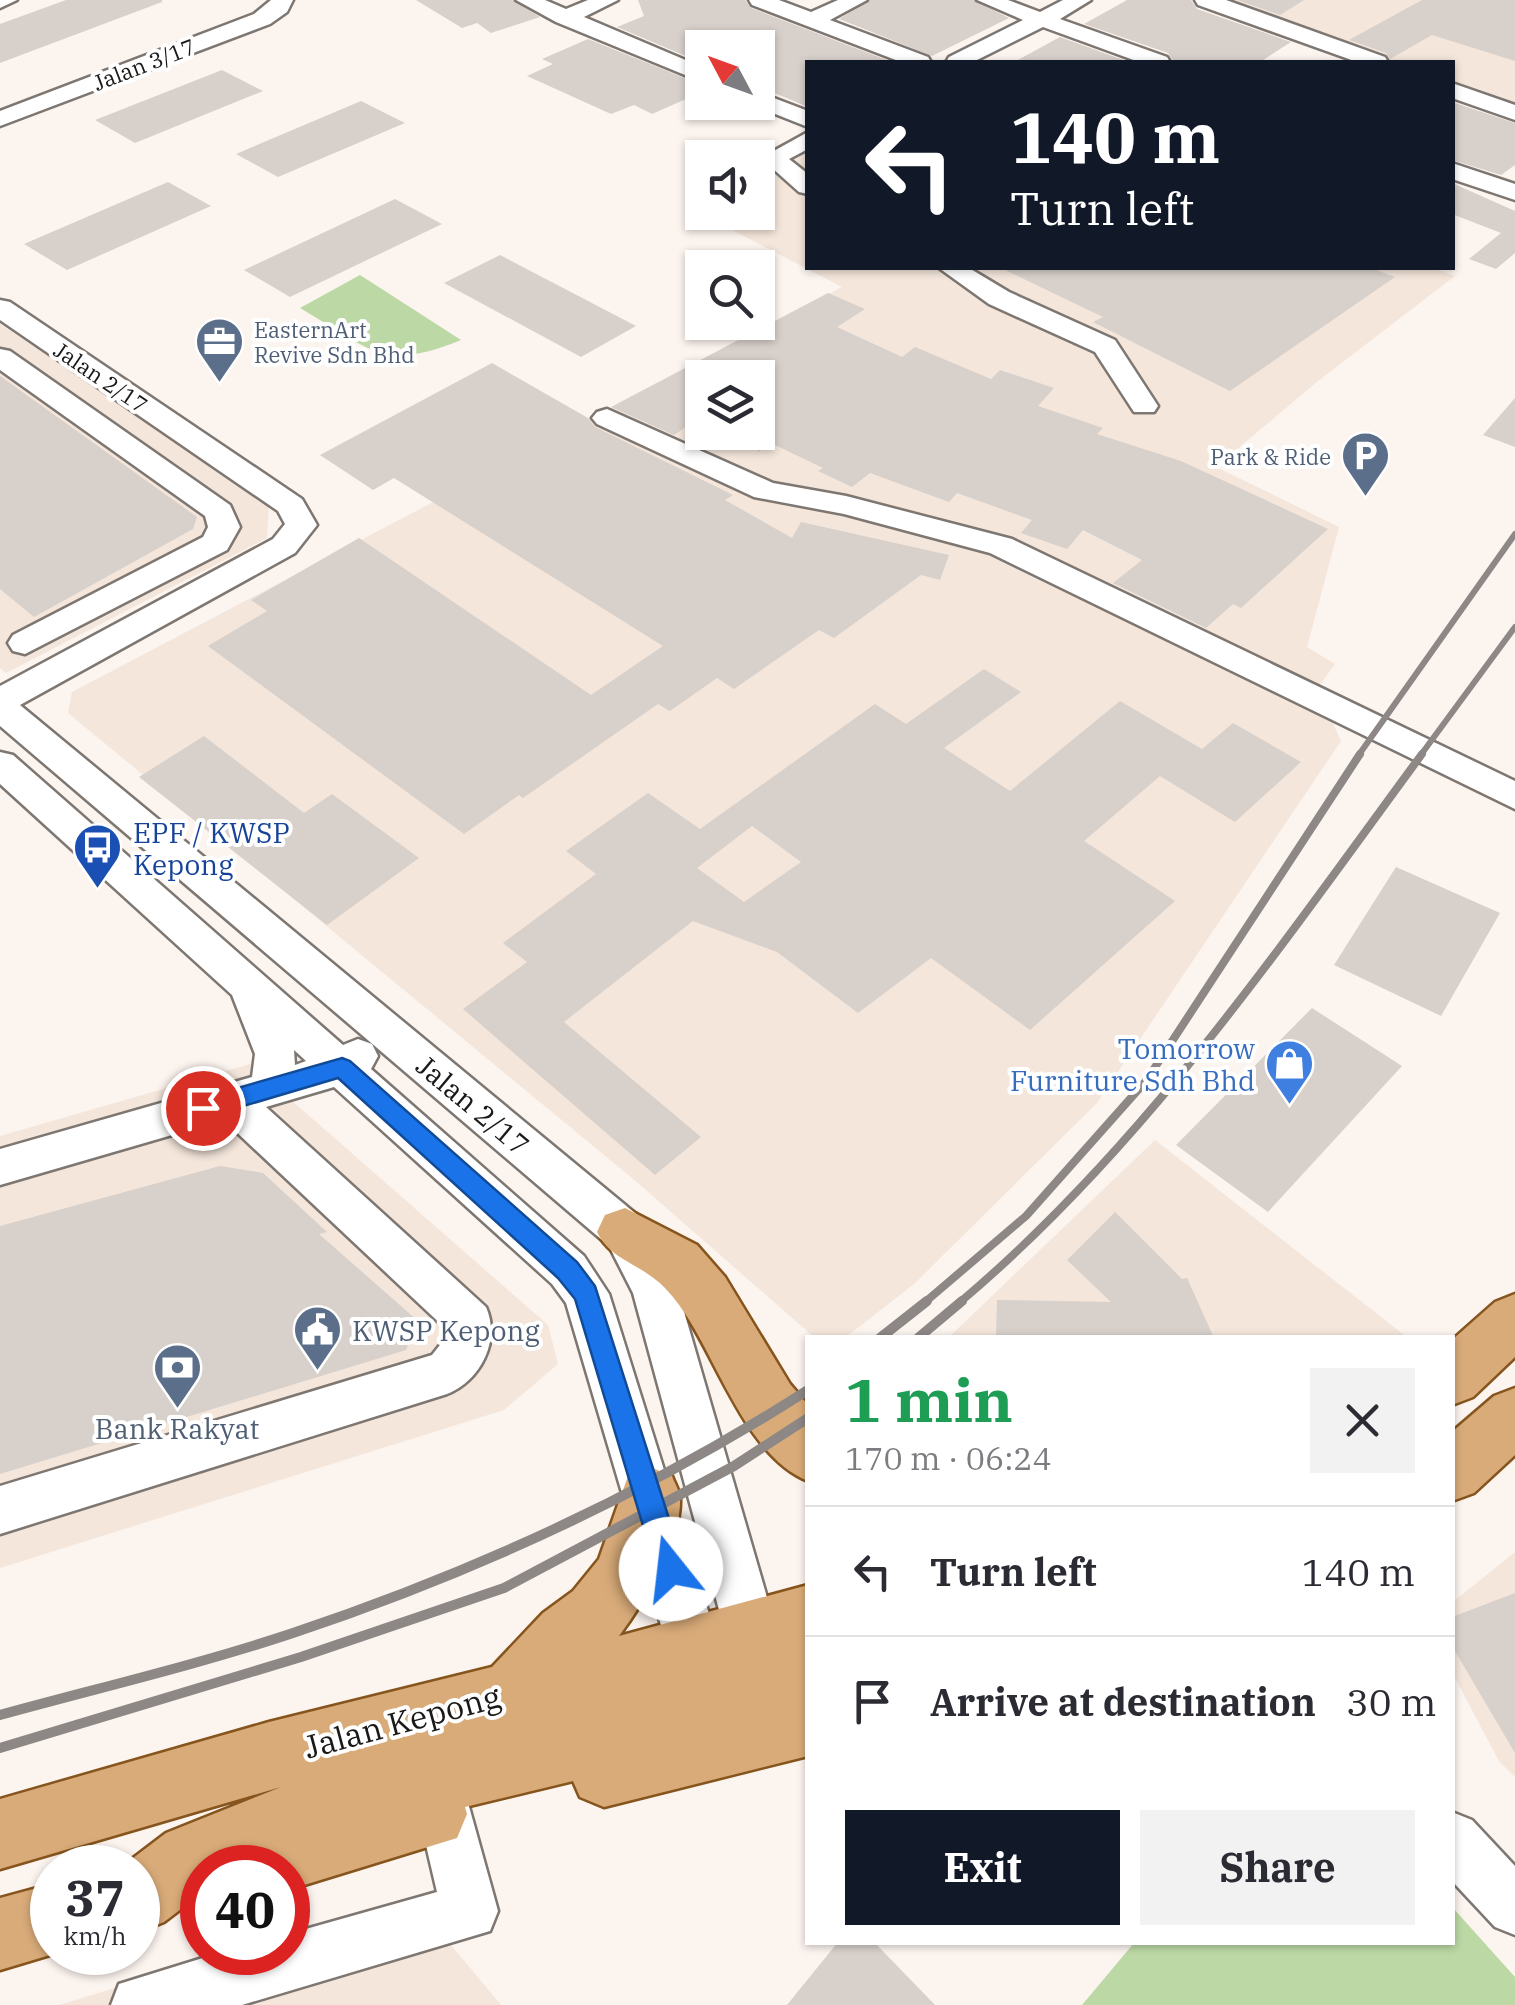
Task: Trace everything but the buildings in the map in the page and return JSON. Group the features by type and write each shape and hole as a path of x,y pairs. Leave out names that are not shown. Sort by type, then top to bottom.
{"main road":[{"path":"625,1232 676,1263 705,1295 769,1404 805,1448"},
{"path":"1455,1375 1515,1320"},
{"path":"1455,1469 1515,1416"},
{"path":"515,1692 566,1636 596,1614 621,1581 636,1550 650,1497"},
{"path":"160,1891 191,1858 306,1811 649,1727 683,1714 745,1644 783,1687 805,1683"},
{"name":"Jalan Kepong","path":"0,1834 269,1756 515,1692 745,1644"},
{"path":"310,1849 446,1811 805,1724"},
{"path":"0,1934 30,1926"}],"street":[{"name":"Jalan 3/17","path":"0,119 262,19 279,7 282,0"},
{"path":"527,0 685,69"},
{"path":"564,17 607,0"},
{"path":"760,0 915,60"},
{"path":"811,20 856,0"},
{"path":"988,0 1153,60"},
{"path":"960,60 1080,0"},
{"path":"1206,0 1371,60"},
{"path":"1508,111 1499,98 1515,87"},
{"path":"1455,91 1508,111"},
{"path":"775,106 805,119"},
{"path":"805,141 773,158 805,185"},
{"path":"1455,171 1515,193"},
{"path":"955,270 999,298 1105,346 1144,406"},
{"name":"Jalan 2/17","path":"0,308 291,506 301,524 284,546 0,704 625,1232 655,1291 745,1644"},
{"path":"0,357 220,512 224,527 216,543 12,632 58,670"},
{"path":"607,418 765,491 846,505 1001,546 1513,798"},
{"path":"0,764 568,1270 586,1294 650,1497 745,1644"},
{"path":"247,982 275,1054 259,1101"},
{"path":"259,1101 342,1068 387,1033"},
{"path":"0,1167 169,1118 259,1101 328,1099 358,1108 399,1145 434,1152"},
{"path":"0,1510 446,1372 465,1350 470,1322 259,1101"},
{"path":"140,2005 470,1911 446,1811"},
{"path":"1455,1843 1515,1907"}],"shaded area":[{"path":"1214,0 1515,0 1515,111 1455,89 1455,60 1378,60"},
{"path":"805,153 805,268 732,230 775,230 775,169"},
{"path":"809,270 1438,270 1455,276 1318,381 1216,467 1339,527 1307,647 1335,664 1317,689 1341,741 1097,1103 914,1284 849,1335 812,1335 638,1183 68,713 72,692 685,370 685,450 775,450 775,360 703,360 741,340 775,340 775,322 842,287"},
{"path":"0,324 269,503 267,538 6,673 0,668"},
{"path":"250,1064 548,1325 558,1364 504,1410 0,1568 0,1136"},
{"path":"1155,1140 1404,1335 951,1335"},
{"path":"1515,1552 1515,1777 1499,1761 1455,1678 1455,1600"},
{"path":"411,1897 501,2005 59,2005 180,1968 180,1975 310,1975 310,1928"}],"green space":[{"path":"360,275 461,340 434,350 393,355 360,344 300,308"},
{"path":"1455,1910 1515,1977 1515,2005 1082,2005 1132,1945 1455,1945"}],"railway":[{"path":"1358,756 1515,534"},
{"path":"1420,756 1515,627"},
{"path":"924,1303 1026,1216 1146,1081 1360,754"},
{"path":"959,1303 1026,1243 1149,1112 1262,972 1422,754"},
{"path":"884,1335 927,1301"},
{"path":"922,1335 962,1301"},
{"path":"0,1715 257,1645 428,1584 622,1496 805,1392"},
{"path":"0,1748 301,1657 504,1588 734,1466 805,1420"}],"place":[{"name":"EasternArt Revive Sdn Bhd","path":"219,384"},
{"name":"Park & Ride","path":"1366,498"},
{"name":"EPF / KWSP Kepong","path":"98,890"},
{"name":"Tomorrow Furniture Sdh Bhd","path":"1290,1106"},
{"name":"KWSP Kepong","path":"317,1372"},
{"name":"Bank Rakyat","path":"177,1410"}],"route":[{"path":"203,1108 342,1068 568,1270 586,1294 671,1569"}]}
